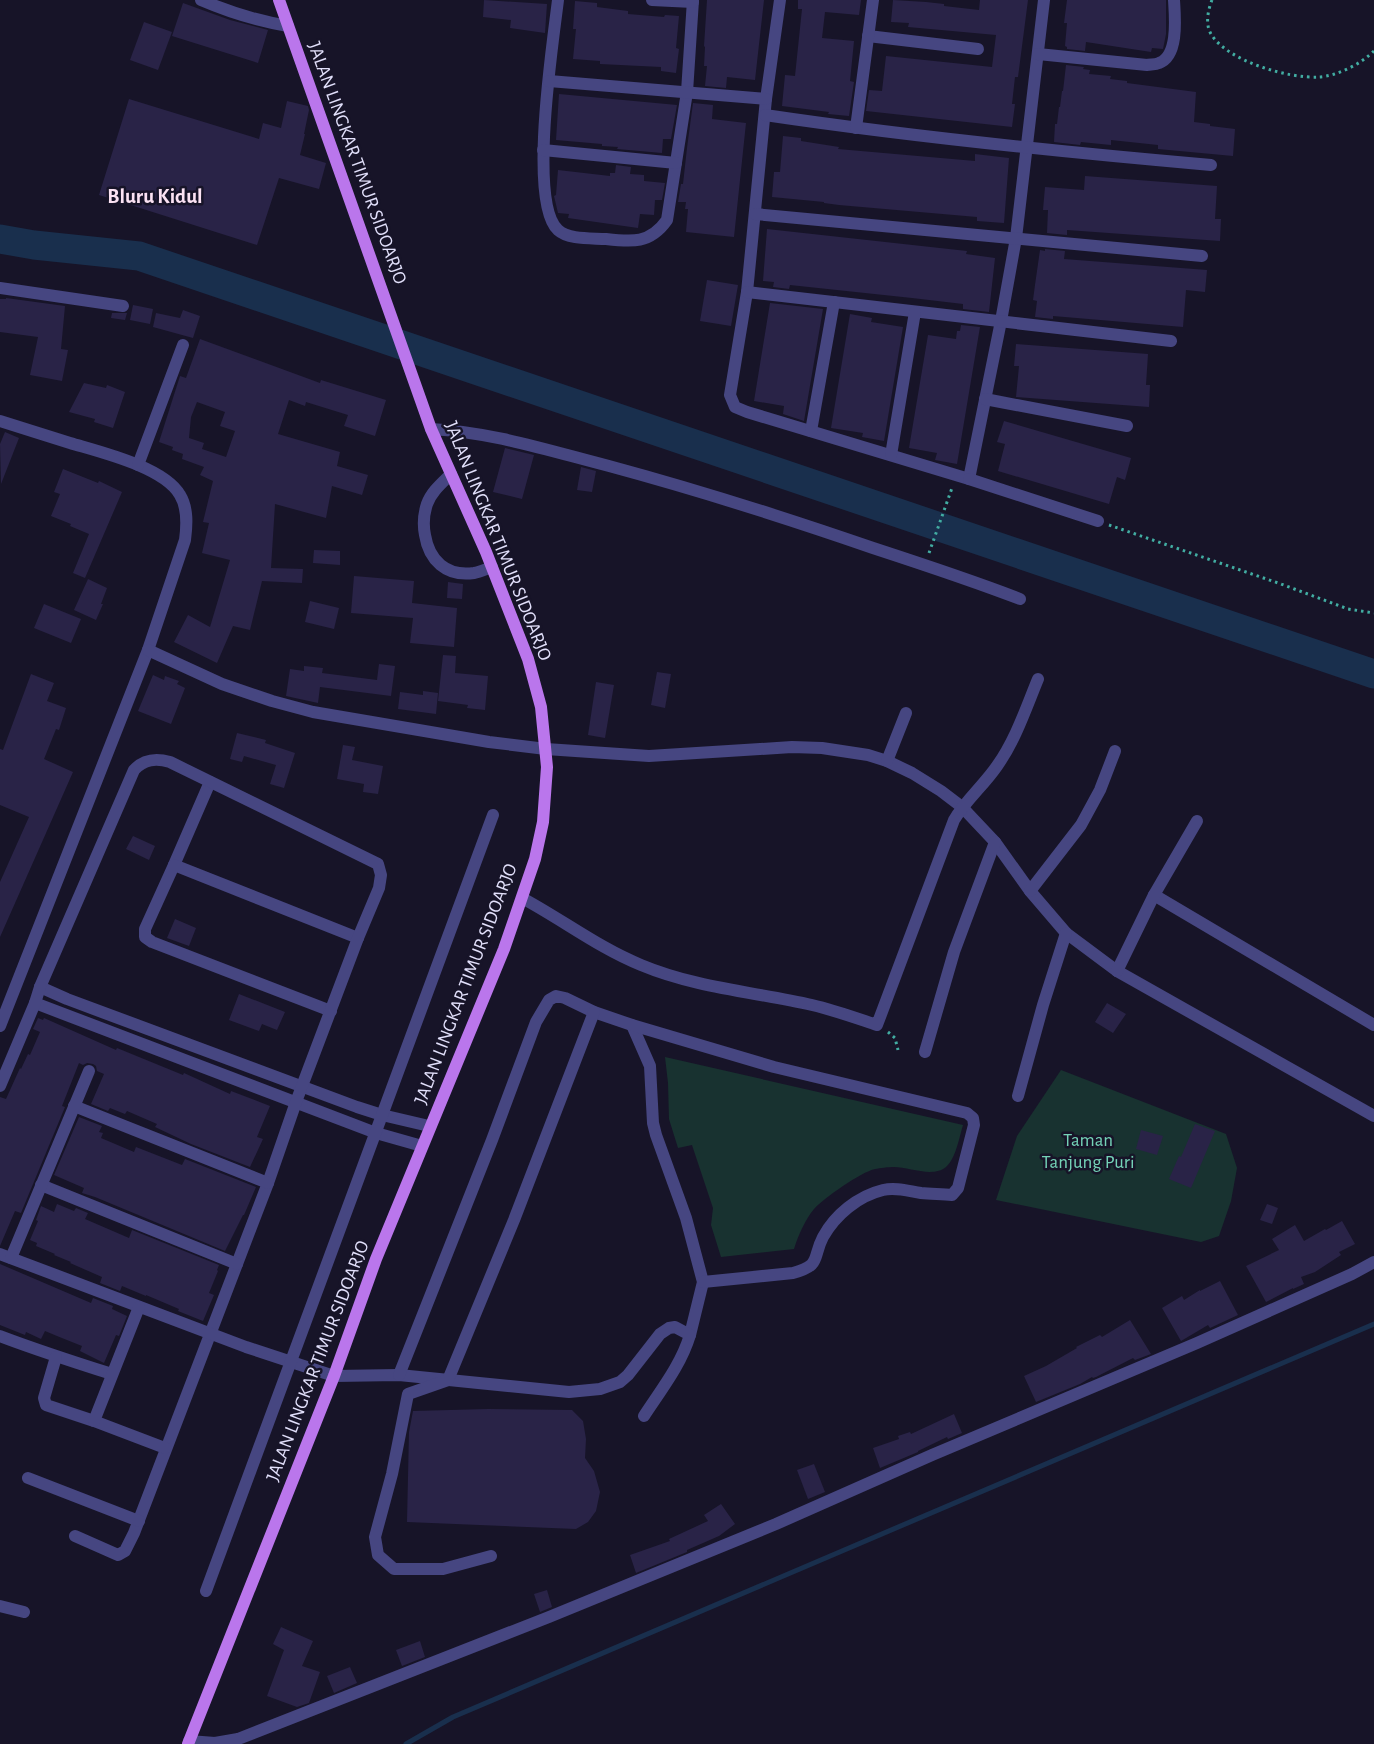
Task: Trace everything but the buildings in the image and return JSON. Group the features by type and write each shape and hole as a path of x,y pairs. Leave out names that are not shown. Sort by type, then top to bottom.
{"main road":[{"name":"JALAN LINGKAR TIMUR SIDOARJO","path":"188,1742 334,1376 376,1259 504,949 535,859 543,822 547,767 540,707 528,659 492,567 431,428 279,0"}],"street":[{"path":"201,0 228,12 288,26"},
{"path":"558,0 543,150 544,184 550,215 557,229 564,234 631,242 645,238 661,228 667,220 687,92 693,1 652,0"},
{"path":"780,0 766,99 747,292 730,395 735,407 963,477 1098,521"},
{"path":"856,128 873,0"},
{"path":"963,477 985,399 1016,238 1044,0"},
{"path":"1038,54 1147,65 1160,63 1172,52 1174,0"},
{"path":"868,36 978,49"},
{"path":"549,81 766,99"},
{"path":"765,115 856,128 1027,148 1211,165"},
{"path":"543,150 676,164"},
{"path":"755,214 1202,256"},
{"path":"0,288 123,306"},
{"path":"747,292 1172,341"},
{"path":"811,430 834,302"},
{"path":"891,455 915,312"},
{"path":"138,465 182,345"},
{"path":"985,399 1127,426"},
{"path":"0,422 138,465 164,478 176,489 184,502 187,524 185,540 148,650 0,1026"},
{"path":"431,428 460,430 494,437 653,478 781,517 1020,599"},
{"path":"451,474 434,491 427,503 424,528 429,552 446,569 455,572 474,573 492,567"},
{"path":"148,650 222,684 272,701 313,712 489,742 649,756 792,747 847,751 887,761 941,790 962,807 995,842 1030,891 1066,933 1117,971 1374,1116"},
{"path":"522,898 554,915 601,946 642,965 706,986 814,1005 877,1025 954,820 962,807 999,764 1017,731 1038,679"},
{"path":"887,761 906,713"},
{"path":"1030,891 1081,825 1100,790 1115,751"},
{"path":"0,1086 40,987 136,768 151,760 162,760 378,864 381,880 296,1102 268,1183 134,1533 125,1551 120,1555 75,1536"},
{"path":"210,782 145,929 148,940 331,1011"},
{"path":"206,1591 492,816"},
{"path":"1117,971 1154,895 1197,821"},
{"path":"925,1052 954,952 995,842"},
{"path":"174,865 358,938"},
{"path":"1154,895 1374,1025"},
{"path":"1018,1096 1066,933"},
{"path":"40,987 67,999 303,1085 382,1116 430,1126"},
{"path":"399,1375 492,1140 536,1022 549,1000 556,996 632,1025 774,1066 966,1114 973,1118 974,1125 958,1188 952,1195 899,1189 884,1190 854,1203 841,1214 823,1238 814,1262 807,1269 703,1282"},
{"path":"61,1013 67,999"},
{"path":"35,1003 376,1133 422,1146"},
{"path":"491,1556 443,1569 394,1569 378,1555 375,1537 392,1474 408,1394 448,1380 514,1220 594,1012"},
{"path":"632,1025 650,1066 653,1122 656,1135 686,1218 703,1282 685,1351 644,1416"},
{"path":"162,1051 167,1036"},
{"path":"89,1071 41,1185 6,1256 210,1334 334,1376 399,1375 569,1392 600,1389 620,1382 628,1376 653,1341 669,1328 675,1327 690,1335"},
{"path":"74,1106 268,1183"},
{"path":"41,1185 237,1264"},
{"path":"188,1742 215,1742 238,1739 549,1617 776,1524 932,1455 1197,1343 1352,1274 1374,1262"},
{"path":"94,1421 139,1307"},
{"path":"0,1336 56,1357 112,1374"},
{"path":"56,1357 46,1392 45,1403 48,1406 165,1448"},
{"path":"28,1478 138,1521"},
{"path":"0,1606 24,1612"}],"path":[{"path":"1212,0 1208,16 1210,32 1218,42 1243,59 1267,69 1298,77 1321,77 1344,70 1374,51"},
{"path":"930,550 946,504 963,477"},
{"path":"1098,521 1348,609 1374,613"},
{"path":"877,1025 895,1038 898,1050"}],"green space":[{"path":"665,1057 963,1125 957,1148 949,1163 941,1170 928,1172 900,1167 877,1169 861,1175 843,1186 814,1209 802,1228 794,1249 721,1257 711,1225 713,1208 692,1145 678,1148 669,1119"},
{"name":"Taman Tanjung Puri","path":"1061,1070 1226,1134 1237,1168 1231,1201 1219,1236 1201,1242 996,1200 1017,1136"}],"waterway":[{"path":"0,239 34,245 139,256 1374,674"},
{"path":"406,1744 453,1717 1374,1324"}],"district":[{"name":"Bluru Kidul","path":"155,196"}]}
